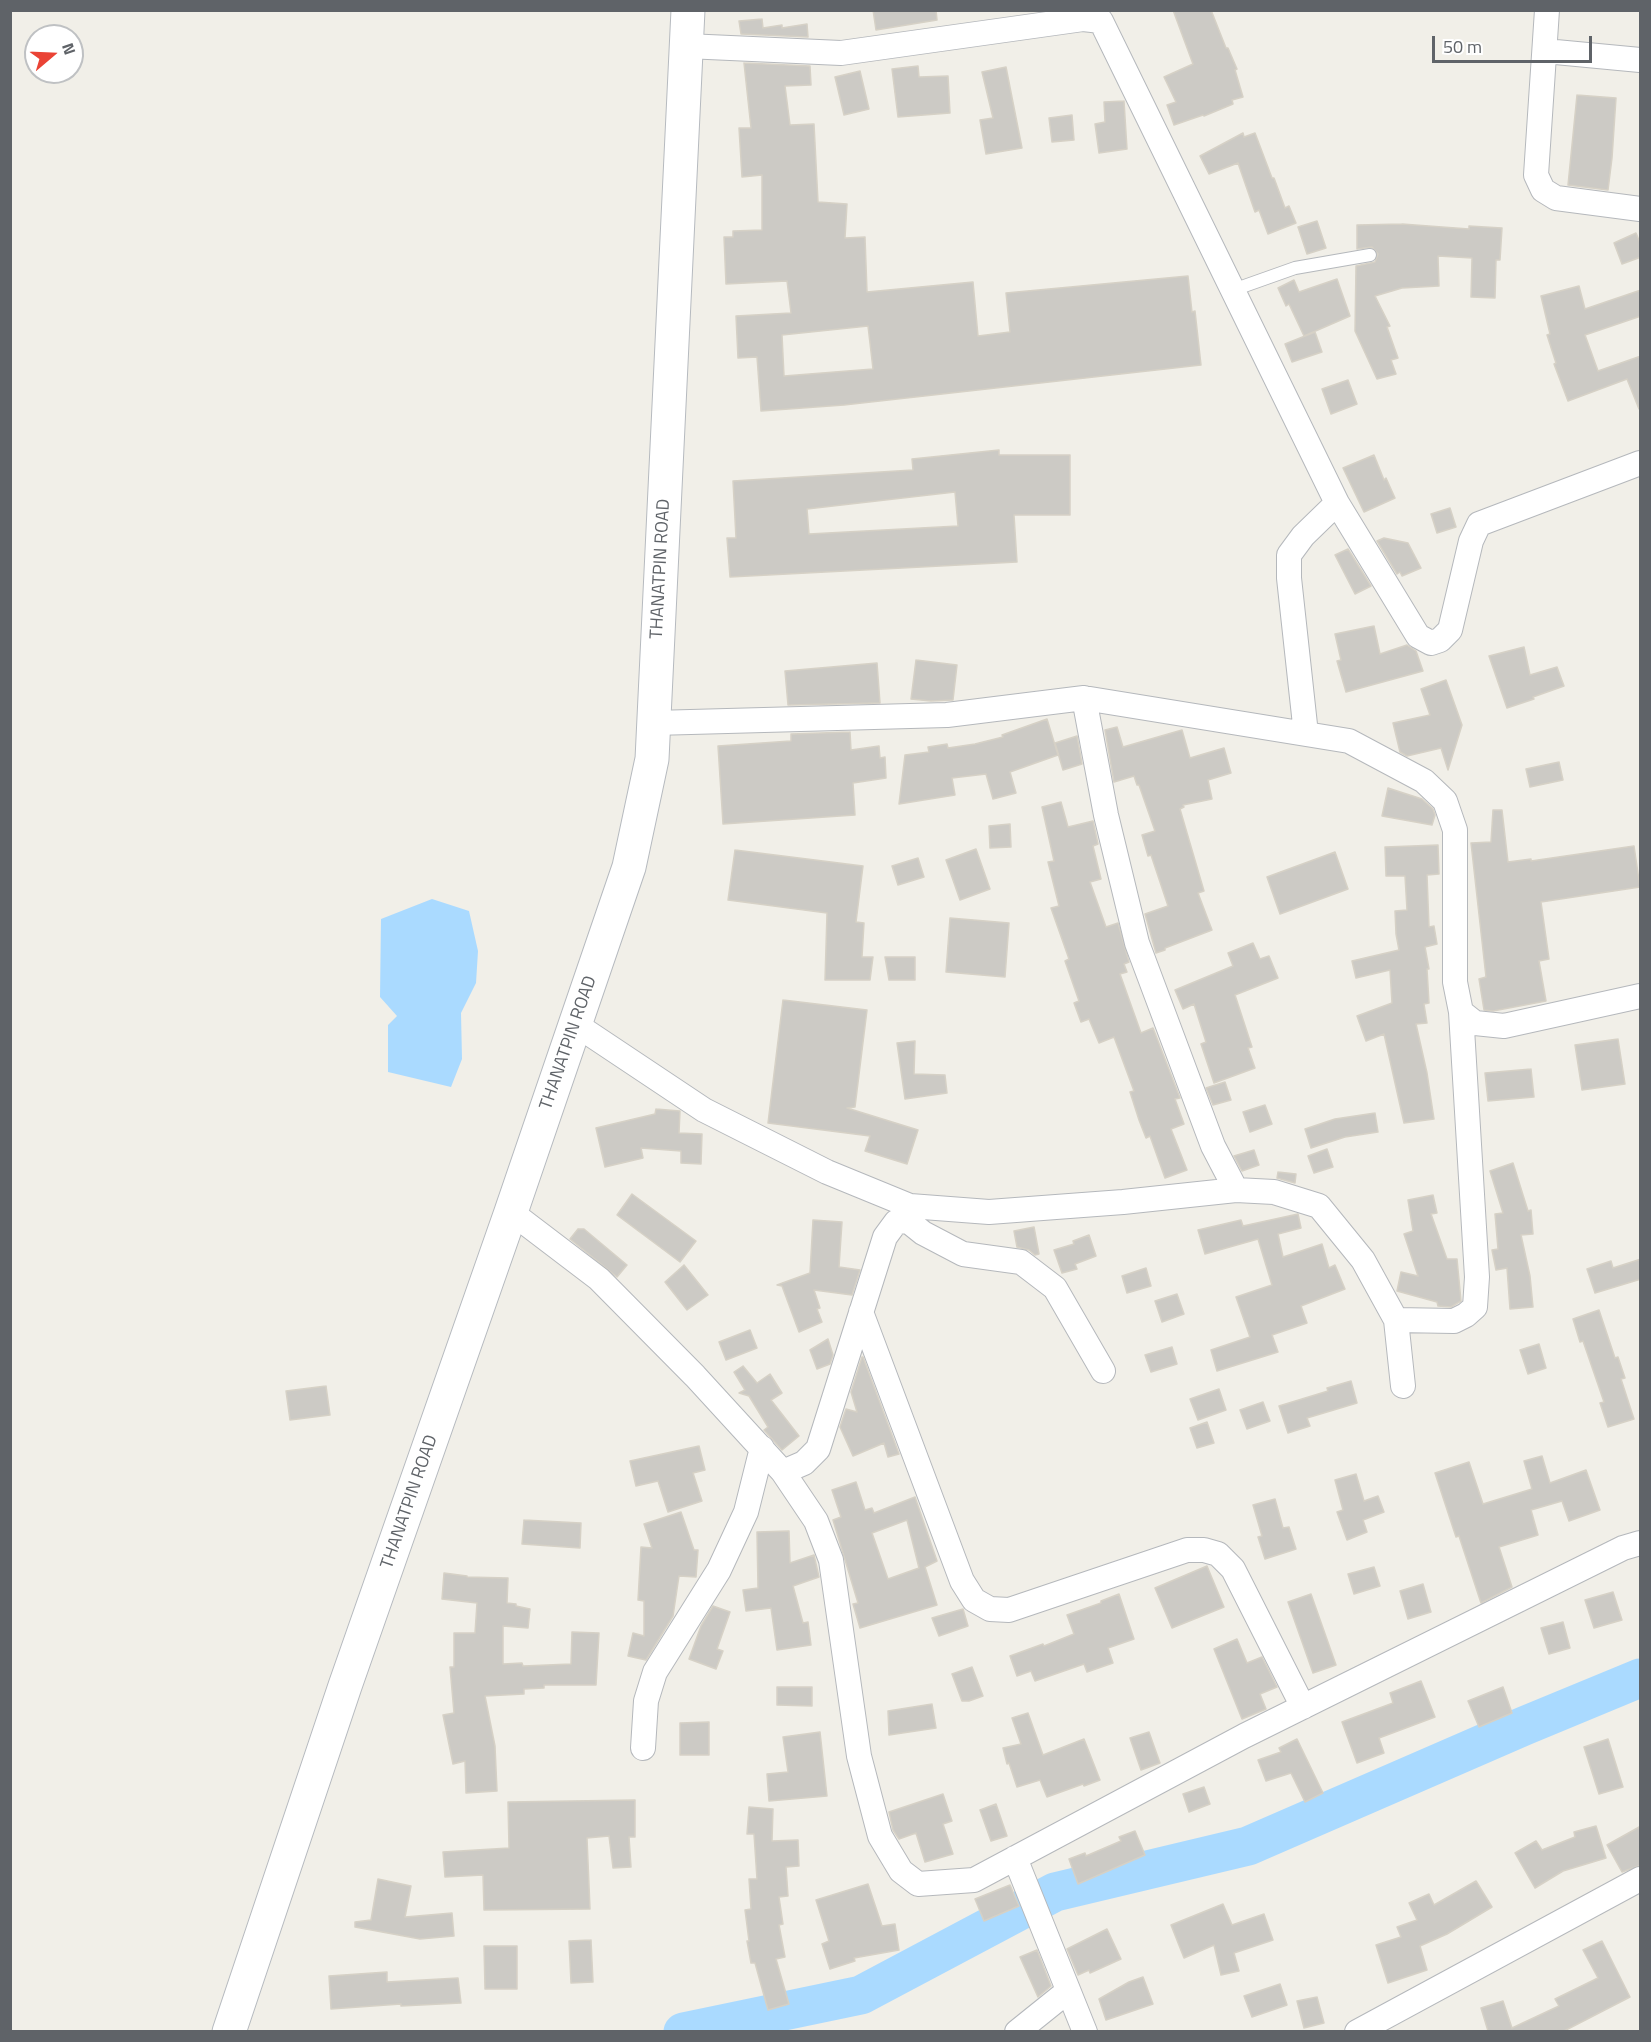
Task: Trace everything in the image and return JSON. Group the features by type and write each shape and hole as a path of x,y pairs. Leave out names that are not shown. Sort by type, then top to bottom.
{"main road":[{"name":"THANATPIN ROAD","path":"229,2031 345,1686 629,867 652,759 688,10"}],"street":[{"path":"1548,10 1536,175 1543,190 1556,198 1641,209"},
{"path":"686,46 841,53 1083,19 1101,21 1337,503 1418,636 1431,643 1440,640 1450,630 1471,541 1479,524 1641,463"},
{"path":"1545,51 1641,60"},
{"path":"1306,734 1289,578 1289,555 1303,536 1337,503"},
{"path":"654,723 947,715 1084,698 1349,741 1424,781 1445,801 1455,831 1455,982 1461,1012 1477,1277 1474,1308 1466,1315 1454,1321 1396,1320"},
{"path":"1084,698 1106,815 1137,943 1213,1146 1236,1190"},
{"path":"1461,1012 1475,1023 1504,1026 1641,996"},
{"path":"575,1024 704,1110 827,1172 910,1206 989,1212 1123,1202 1236,1190 1274,1192 1319,1206 1363,1260 1396,1320 1403,1386"},
{"path":"511,1212 599,1279 695,1376 783,1472 816,1521 831,1560 859,1756 879,1836 901,1871 918,1884 974,1880 1244,1736 1623,1548 1641,1543"},
{"path":"783,1472 804,1463 818,1449 885,1237 896,1222 908,1221 922,1233 963,1254 1021,1262 1055,1288 1103,1371"},
{"path":"861,1312 962,1581 974,1599 990,1609 1009,1610 1186,1550 1204,1550 1218,1554 1233,1569 1303,1707"},
{"path":"643,1748 646,1701 655,1672 719,1570 746,1512 762,1448"},
{"path":"1015,1858 1044,1935 1085,2031"},
{"path":"1357,2031 1641,1879"},
{"path":"1017,2031 1068,1991"}],"lane":[{"path":"1233,290 1295,268 1370,255"}],"water":[{"path":"432,899 469,911 478,951 476,983 461,1013 462,1059 451,1087 388,1072 388,1025 397,1016 380,997 381,919"}],"building":[{"path":"873,10 936,10 937,20 876,30"},
{"path":"1173,10 1211,10 1237,69 1235,70 1243,97 1232,100 1233,104 1204,116 1174,125 1167,105 1176,102 1164,77 1193,64"},
{"path":"762,19 763,28 807,24 808,37 741,34 739,21"},
{"path":"744,63 810,66 811,85 785,86 790,125 814,124 818,202 847,204 845,238 865,237 867,292 973,282 978,336 1010,332 1006,293 1188,276 1192,312 1195,311 1201,365 844,405 761,411 757,357 738,358 736,316 791,313 787,281 726,284 724,237 733,237 733,231 762,230 762,175 742,177 739,128 751,128","holes":["868,326 873,369 784,376 782,335"]},
{"path":"918,66 919,77 948,76 950,113 898,117 892,69"},
{"path":"1006,67 1022,148 986,154 980,120 993,118 982,72"},
{"path":"860,71 869,109 844,115 835,77"},
{"path":"1577,95 1616,98 1608,190 1568,185"},
{"path":"1124,101 1127,149 1099,153 1095,124 1105,122 1104,102"},
{"path":"1072,115 1074,140 1052,142 1049,118"},
{"path":"1243,133 1244,137 1255,133 1285,208 1289,206 1296,223 1268,234 1259,210 1255,212 1238,163 1209,174 1200,156"},
{"path":"1317,221 1326,248 1307,254 1298,227"},
{"path":"1402,224 1469,229 1469,226 1502,228 1500,260 1496,260 1495,298 1471,297 1472,258 1438,256 1439,286 1402,288 1375,296 1390,326 1387,327 1398,358 1391,360 1396,374 1377,379 1355,331 1356,266 1375,262 1378,254 1372,247 1357,249 1357,225"},
{"path":"1636,233 1641,245 1641,257 1622,264 1614,243"},
{"path":"1337,279 1350,316 1304,336 1289,304 1286,306 1278,288 1294,280 1299,292"},
{"path":"1579,286 1585,309 1641,290 1641,316 1585,335 1598,371 1641,356 1641,409 1639,409 1627,379 1568,401 1554,364 1556,363 1547,335 1550,334 1541,296"},
{"path":"1315,332 1322,352 1292,362 1285,344"},
{"path":"1348,380 1357,404 1331,414 1322,389"},
{"path":"999,450 999,455 1070,455 1070,515 1014,515 1017,562 730,577 727,538 736,538 733,481 913,470 912,459","holes":["955,492 958,526 809,534 807,509"]},
{"path":"1374,455 1384,480 1386,478 1395,498 1364,512 1343,468"},
{"path":"1450,508 1456,527 1437,533 1431,514"},
{"path":"1384,538 1408,543 1421,568 1402,576 1400,572 1397,574 1377,541"},
{"path":"1348,549 1371,586 1355,594 1335,555"},
{"path":"1374,626 1380,654 1407,645 1416,651 1423,671 1346,692 1337,661 1341,660 1335,634"},
{"path":"1524,647 1530,675 1557,667 1564,686 1507,708 1489,656"},
{"path":"916,660 957,665 953,700 911,699"},
{"path":"877,663 880,703 788,705 785,671"},
{"path":"1446,680 1462,725 1448,770 1441,748 1407,756 1400,752 1393,723 1430,715 1421,689"},
{"path":"1047,719 1058,755 1010,772 1016,793 993,799 986,774 952,778 955,795 899,804 905,755 929,752 928,747 947,744 948,748 1003,737 1002,735"},
{"path":"1117,727 1123,747 1182,730 1190,758 1224,748 1231,773 1208,780 1212,799 1183,805 1184,807 1180,809 1204,891 1198,893 1212,930 1156,953 1145,914 1168,906 1142,835 1155,831 1139,785 1134,776 1114,782 1105,730"},
{"path":"850,732 851,750 879,746 880,758 885,757 886,778 853,783 855,815 723,824 718,746 791,741 791,734"},
{"path":"1077,736 1082,764 1063,770 1055,743"},
{"path":"1559,762 1563,780 1530,787 1526,769"},
{"path":"1388,788 1422,799 1433,809 1435,815 1432,825 1382,816"},
{"path":"1061,802 1068,827 1093,821 1098,844 1093,846 1101,879 1090,882 1106,927 1118,923 1129,962 1124,964 1127,972 1120,974 1141,1033 1153,1028 1180,1098 1175,1099 1184,1124 1171,1129 1187,1170 1165,1178 1150,1136 1146,1138 1139,1120 1130,1092 1134,1091 1114,1037 1099,1043 1089,1019 1081,1022 1074,1003 1079,1001 1065,961 1069,959 1051,908 1059,906 1048,862 1054,861 1042,807"},
{"path":"1493,810 1502,810 1508,862 1531,859 1531,861 1634,846 1640,887 1541,902 1549,959 1539,961 1546,1001 1493,1011 1484,1010 1479,979 1486,977 1471,843 1491,842"},
{"path":"1010,824 1011,847 990,848 989,826"},
{"path":"1438,845 1439,874 1427,875 1429,927 1434,926 1437,944 1425,947 1429,969 1427,969 1429,1003 1424,1004 1427,1023 1416,1024 1434,1119 1404,1123 1384,1034 1366,1041 1357,1016 1392,1003 1390,970 1356,978 1352,961 1399,950 1395,911 1407,910 1405,876 1386,876 1385,847"},
{"path":"976,849 990,889 960,900 946,860"},
{"path":"735,850 863,866 856,922 864,923 862,957 873,957 870,980 825,980 827,913 728,900"},
{"path":"1335,852 1348,889 1280,914 1267,877"},
{"path":"918,858 924,877 898,885 892,866"},
{"path":"950,918 1009,923 1005,977 946,972"},
{"path":"1253,943 1260,959 1269,956 1278,978 1235,995 1252,1047 1248,1048 1255,1068 1214,1083 1201,1044 1206,1042 1194,1004 1183,1009 1175,990 1233,966 1228,953"},
{"path":"885,957 915,957 915,980 889,980"},
{"path":"783,1000 867,1010 855,1107 847,1108 918,1130 907,1164 865,1151 870,1136 768,1123"},
{"path":"1618,1039 1625,1084 1582,1090 1575,1045"},
{"path":"915,1041 914,1074 945,1075 947,1093 905,1099 897,1043"},
{"path":"1531,1069 1534,1097 1488,1101 1485,1073"},
{"path":"1225,1082 1231,1100 1213,1105 1206,1088"},
{"path":"1265,1105 1272,1124 1250,1132 1243,1112"},
{"path":"656,1109 680,1111 679,1133 702,1134 701,1164 681,1163 681,1151 641,1148 643,1158 605,1167 596,1128 655,1114"},
{"path":"1375,1113 1378,1132 1345,1137 1311,1148 1305,1129 1335,1119"},
{"path":"1327,1149 1333,1167 1314,1173 1308,1156"},
{"path":"1254,1150 1259,1165 1242,1171 1234,1156"},
{"path":"1513,1163 1528,1211 1531,1210 1533,1234 1521,1235 1530,1276 1533,1307 1510,1309 1507,1268 1496,1270 1492,1250 1498,1249 1495,1214 1503,1213 1490,1171"},
{"path":"1278,1172 1296,1174 1295,1183 1277,1178"},
{"path":"632,1194 696,1241 680,1262 617,1215"},
{"path":"1433,1195 1437,1213 1431,1214 1447,1259 1457,1259 1461,1301 1451,1307 1438,1306 1437,1302 1397,1291 1401,1272 1418,1276 1404,1234 1413,1231 1408,1200"},
{"path":"1298,1214 1301,1228 1278,1234 1283,1257 1322,1244 1329,1268 1335,1265 1345,1289 1301,1306 1307,1323 1272,1335 1278,1352 1217,1371 1211,1350 1250,1337 1236,1297 1272,1285 1258,1239 1205,1254 1198,1230 1241,1220 1243,1226"},
{"path":"813,1220 842,1222 839,1267 860,1270 852,1295 814,1290 822,1322 799,1332 782,1286 777,1285 810,1273"},
{"path":"1034,1227 1039,1254 1035,1255 1029,1250 1017,1247 1014,1231"},
{"path":"578,1229 584,1229 627,1265 617,1277 570,1239"},
{"path":"1089,1235 1096,1256 1075,1264 1077,1269 1062,1273 1054,1250 1074,1244 1073,1241"},
{"path":"1641,1259 1641,1279 1595,1293 1587,1269 1611,1261 1613,1268"},
{"path":"684,1265 708,1295 687,1310 665,1282"},
{"path":"1146,1268 1151,1286 1127,1293 1122,1276"},
{"path":"1177,1294 1184,1314 1162,1322 1155,1301"},
{"path":"1599,1310 1615,1358 1618,1357 1625,1378 1621,1379 1634,1419 1608,1427 1600,1403 1604,1402 1573,1319"},
{"path":"750,1330 757,1348 726,1360 719,1342"},
{"path":"828,1339 833,1355 830,1364 817,1369 810,1350"},
{"path":"1539,1344 1546,1368 1528,1374 1520,1350"},
{"path":"1172,1347 1177,1364 1151,1372 1145,1355"},
{"path":"862,1357 899,1454 888,1457 884,1443 853,1456 840,1427 846,1409 857,1412 851,1392"},
{"path":"743,1366 757,1383 770,1374 782,1393 771,1400 799,1436 782,1450 764,1430 768,1427 749,1396 739,1393 745,1390 734,1372"},
{"path":"1351,1381 1357,1403 1307,1418 1310,1426 1288,1433 1279,1406 1328,1391 1327,1388"},
{"path":"326,1386 330,1415 290,1420 286,1391"},
{"path":"1219,1389 1226,1410 1198,1420 1190,1399"},
{"path":"1263,1402 1270,1421 1247,1429 1240,1410"},
{"path":"1207,1422 1214,1443 1197,1448 1190,1428"},
{"path":"699,1446 705,1470 693,1473 702,1501 668,1512 658,1481 636,1486 630,1461"},
{"path":"1542,1456 1550,1483 1586,1470 1600,1510 1569,1521 1562,1501 1531,1510 1538,1535 1499,1547 1512,1587 1481,1603 1435,1473 1469,1462 1483,1504 1532,1489 1524,1461"},
{"path":"1356,1474 1364,1501 1378,1496 1384,1512 1363,1520 1367,1532 1347,1540 1337,1512 1343,1510 1335,1480"},
{"path":"856,1482 865,1510 872,1508 874,1513 915,1497 937,1561 925,1567 937,1605 860,1628 853,1604 858,1603 833,1520 841,1517 832,1490","holes":["907,1520 919,1568 888,1579 872,1533"]},
{"path":"1275,1499 1283,1528 1289,1527 1296,1549 1265,1559 1258,1537 1262,1536 1253,1505"},
{"path":"681,1512 694,1550 698,1550 696,1577 679,1576 673,1616 646,1660 628,1656 633,1633 644,1636 644,1601 638,1600 641,1547 652,1548 644,1524"},
{"path":"524,1520 581,1523 580,1548 522,1544"},
{"path":"789,1531 790,1563 814,1555 819,1577 793,1586 803,1623 808,1622 811,1645 777,1650 771,1608 746,1611 743,1590 758,1588 757,1532"},
{"path":"1207,1566 1224,1607 1172,1628 1155,1588"},
{"path":"1374,1567 1380,1586 1354,1594 1348,1574"},
{"path":"444,1573 467,1577 508,1578 507,1603 530,1609 528,1628 503,1626 503,1664 522,1663 523,1666 571,1664 572,1632 599,1633 596,1685 544,1685 544,1688 524,1689 524,1694 485,1696 495,1746 497,1791 466,1793 465,1761 453,1764 443,1715 454,1713 450,1667 454,1667 454,1633 475,1633 477,1603 442,1599"},
{"path":"1423,1584 1431,1612 1408,1619 1400,1591"},
{"path":"1613,1592 1622,1620 1594,1628 1585,1600"},
{"path":"1119,1594 1134,1639 1108,1648 1113,1663 1087,1672 1084,1664 1035,1681 1031,1671 1017,1676 1010,1656 1074,1634 1067,1615"},
{"path":"1311,1594 1336,1665 1313,1673 1288,1602"},
{"path":"713,1606 730,1612 717,1649 723,1651 716,1669 689,1659 701,1626"},
{"path":"963,1609 968,1626 939,1636 932,1618"},
{"path":"1563,1622 1570,1648 1549,1654 1541,1628"},
{"path":"1237,1639 1247,1663 1262,1657 1277,1687 1260,1694 1266,1709 1242,1719 1214,1649"},
{"path":"972,1667 983,1696 962,1701 952,1674"},
{"path":"1421,1681 1435,1717 1379,1738 1384,1753 1357,1763 1342,1722 1393,1703 1390,1693"},
{"path":"777,1687 812,1687 812,1706 777,1705"},
{"path":"1503,1687 1512,1713 1479,1727 1468,1701"},
{"path":"932,1704 936,1728 889,1735 888,1711"},
{"path":"1028,1713 1043,1755 1084,1739 1100,1780 1047,1797 1040,1780 1017,1787 1003,1748 1021,1744 1012,1718"},
{"path":"709,1722 709,1755 680,1755 680,1723"},
{"path":"820,1732 827,1796 769,1801 767,1774 788,1772 783,1737"},
{"path":"1149,1732 1160,1763 1141,1770 1130,1738"},
{"path":"1297,1739 1323,1793 1305,1802 1291,1773 1266,1781 1258,1760 1281,1752 1279,1748"},
{"path":"1608,1739 1623,1787 1599,1794 1584,1747"},
{"path":"1204,1787 1210,1804 1189,1812 1183,1794"},
{"path":"943,1794 952,1821 943,1824 953,1854 925,1862 916,1833 899,1839 893,1830 889,1812"},
{"path":"635,1800 635,1837 629,1837 631,1867 613,1868 609,1836 587,1838 590,1909 484,1910 483,1875 445,1877 443,1852 509,1848 508,1802"},
{"path":"996,1804 1007,1836 991,1841 980,1810"},
{"path":"749,1807 773,1809 772,1841 798,1840 799,1866 786,1867 788,1896 779,1897 783,1924 779,1925 785,1957 776,1959 789,2004 768,2010 755,1963 751,1963 747,1941 749,1941 745,1910 751,1909 749,1879 757,1879 754,1834 747,1834"},
{"path":"1596,1826 1606,1858 1563,1871 1535,1888 1515,1853 1536,1841 1542,1850 1575,1837 1574,1832"},
{"path":"1641,1826 1641,1865 1622,1872 1607,1845"},
{"path":"1135,1831 1145,1855 1078,1884 1069,1859 1085,1853 1086,1856 1121,1841 1119,1837"},
{"path":"378,1879 411,1886 405,1917 452,1913 454,1936 420,1939 355,1927 355,1922 371,1920"},
{"path":"1476,1881 1492,1907 1447,1934 1420,1946 1427,1970 1388,1983 1376,1945 1401,1937 1397,1927 1417,1920 1409,1903 1429,1894 1434,1905"},
{"path":"868,1884 882,1926 895,1924 899,1950 854,1958 855,1961 830,1969 822,1944 829,1941 816,1900"},
{"path":"1010,1885 1019,1906 984,1921 975,1899"},
{"path":"1223,1904 1232,1925 1264,1914 1273,1940 1234,1953 1239,1971 1221,1975 1214,1945 1184,1958 1171,1925"},
{"path":"1107,1929 1121,1959 1090,1973 1089,1970 1078,1975 1067,1949"},
{"path":"591,1940 593,1982 571,1983 569,1941"},
{"path":"1602,1941 1630,1997 1564,2031 1488,2031 1481,2008 1503,2001 1512,2028 1559,2006 1555,1999 1598,1978 1583,1950"},
{"path":"484,1946 517,1946 517,1989 485,1989"},
{"path":"1037,1950 1051,1986 1038,1997 1020,1957"},
{"path":"387,1972 387,1982 458,1978 461,2003 331,2009 329,1976"},
{"path":"1143,1977 1153,2004 1106,2020 1099,1999"},
{"path":"1280,1984 1287,2005 1252,2017 1244,1996"},
{"path":"1317,1997 1324,2023 1304,2028 1297,2001"}],"waterway":[{"path":"683,2032 861,1995 1055,1892 1248,1846 1640,1678"}]}
